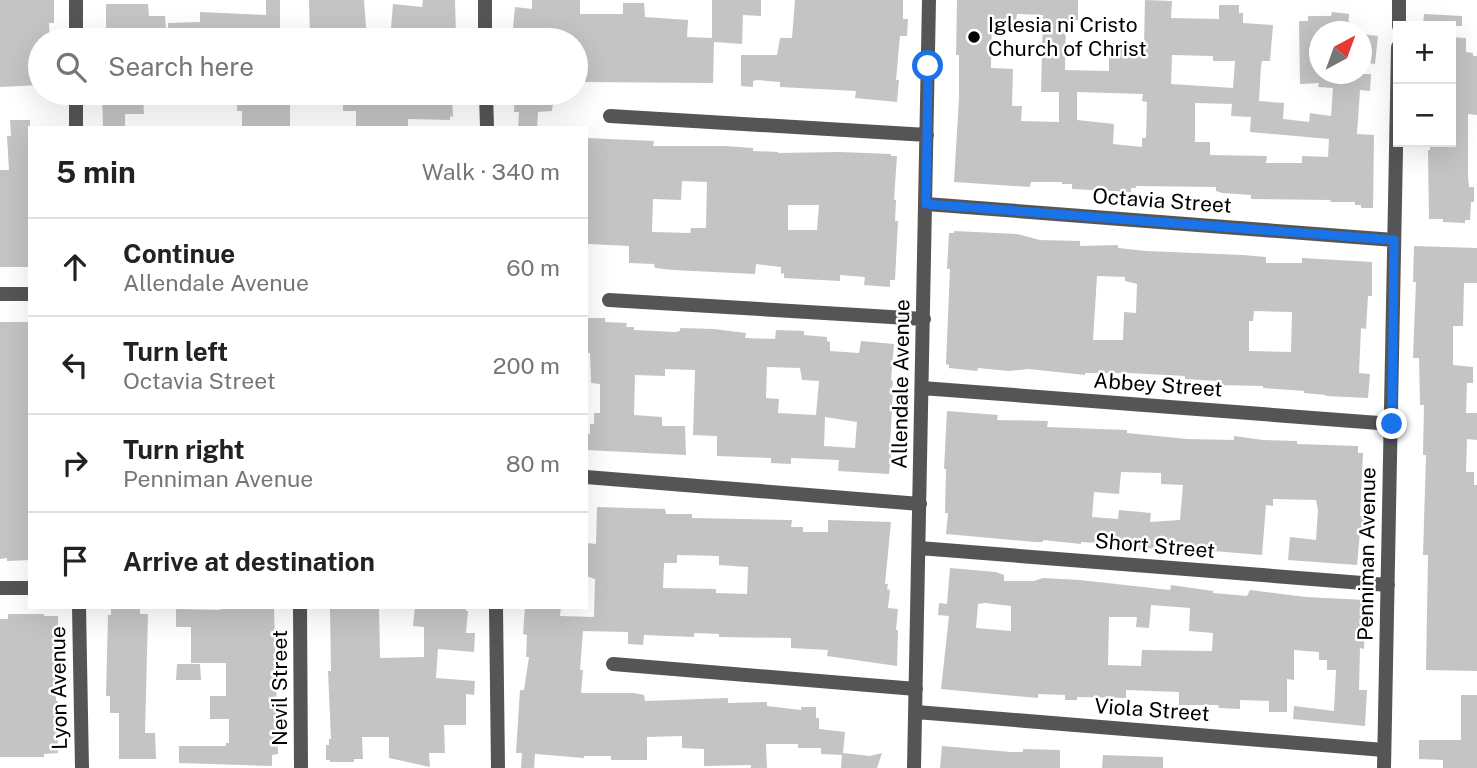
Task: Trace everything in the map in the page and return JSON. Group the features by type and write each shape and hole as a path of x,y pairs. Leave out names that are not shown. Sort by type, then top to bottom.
{"street":[{"path":"76,0 76,28"},
{"path":"485,0 485,28"},
{"name":"Allendale Avenue","path":"914,768 929,0"},
{"path":"1399,0 1399,21"},
{"name":"Penniman Avenue","path":"1384,768 1397,84"},
{"path":"76,105 76,126"},
{"path":"486,105 487,126"},
{"path":"610,116 928,135"},
{"name":"Octavia Street","path":"926,204 1394,240"},
{"path":"0,294 28,294"},
{"path":"609,300 924,319"},
{"name":"Abbey Street","path":"922,388 1392,424"},
{"path":"588,477 920,504"},
{"name":"Short Street","path":"919,548 1388,585"},
{"path":"0,588 28,588"},
{"name":"Lyon Avenue","path":"79,609 82,768"},
{"name":"Nevil Street","path":"300,609 302,768"},
{"path":"496,609 498,768"},
{"path":"613,664 916,689"},
{"name":"Viola Street","path":"916,712 1384,750"}],"building":[{"path":"0,0 54,0 54,23 49,23 49,28 28,28 28,86 0,87"},
{"path":"266,0 280,0 280,28 168,28 168,23 200,22 200,12 266,15"},
{"path":"309,0 364,0 366,28 310,28"},
{"path":"423,0 455,0 456,28 391,28 393,4 422,7"},
{"path":"532,0 580,0 580,14 623,14 623,3 644,3 645,17 688,20 687,37 712,38 712,0 761,0 761,16 743,15 742,44 714,42 713,83 588,82 588,28 513,28 515,7 532,9"},
{"path":"795,0 903,0 903,19 908,19 907,36 900,36 897,102 855,98 856,91 780,87 780,82 757,80 753,81 753,87 741,86 741,55 777,55 780,38 792,38"},
{"path":"957,0 1078,0 1078,20 1066,20 1065,70 1109,71 1109,46 1112,43 1144,44 1145,0 1172,1 1171,18 1219,19 1219,5 1239,5 1239,13 1243,13 1243,23 1273,25 1270,61 1262,61 1261,66 1259,101 1284,103 1283,119 1309,122 1310,113 1331,116 1333,88 1318,87 1319,84 1370,84 1370,91 1360,90 1357,134 1374,135 1373,208 1361,208 1361,205 1355,205 1355,202 1330,202 1331,200 1251,199 1251,195 1216,191 1216,187 1136,186 1131,188 1131,192 1072,189 1072,184 1062,182 1031,182 1030,187 954,182 959,55 956,55","holes":["1017,14 1043,15 1041,92 1059,92 1059,122 1021,121 1022,106 1012,106 1013,69 991,68 992,19 1016,20","1172,55 1213,56 1213,61 1235,61 1233,88 1171,84","1077,92 1143,94 1142,101 1147,102 1146,138 1142,138 1142,147 1113,144 1114,124 1077,120","1195,103 1232,104 1231,116 1251,117 1250,132 1329,139 1328,157 1302,156 1302,163 1266,163 1267,156 1210,155 1210,142 1195,142"]},
{"path":"106,4 148,4 149,16 165,16 166,28 106,28"},
{"path":"1332,12 1349,14 1349,21 1309,21 1309,84 1300,84 1299,21 1308,21 1308,16 1331,16"},
{"path":"1424,14 1462,16 1462,26 1456,26 1456,21 1423,21"},
{"path":"1372,35 1378,36 1375,64 1372,64"},
{"path":"1456,37 1466,38 1466,52 1477,56 1477,115 1468,114 1468,176 1469,187 1474,187 1474,202 1471,202 1470,220 1465,220 1465,223 1429,219 1430,147 1456,147"},
{"path":"102,105 143,105 144,114 125,114 125,126 103,126"},
{"path":"237,105 290,105 290,126 242,126 242,111 237,111"},
{"path":"343,105 452,105 453,117 450,116 450,120 408,119 408,126 356,126 356,111 343,111"},
{"path":"514,105 553,105 552,111 538,112 537,126 518,126 519,112 514,112"},
{"path":"10,120 30,120 28,267 0,267 0,170 9,170 7,136 11,136"},
{"path":"588,138 654,141 653,146 725,146 778,153 840,152 897,156 894,200 895,221 898,221 895,280 890,280 890,287 864,285 865,277 840,275 840,281 784,278 781,267 756,264 755,274 655,268 654,264 629,263 629,246 588,244","holes":["682,181 707,182 706,228 691,228 690,233 652,232 653,199 681,200","788,205 819,205 817,230 788,230"]},
{"path":"949,233 1017,234 1040,240 1080,241 1080,246 1118,245 1118,248 1146,251 1266,257 1266,263 1302,263 1302,258 1372,262 1372,296 1368,296 1366,329 1361,328 1359,373 1370,374 1368,398 1326,396 1263,386 1217,385 1217,381 1185,379 1185,376 1129,373 1085,375 1029,369 1009,371 978,368 977,371 949,368 946,364 950,269 947,269","holes":["1097,276 1125,277 1125,281 1137,284 1136,313 1124,312 1123,340 1093,340","1254,311 1292,312 1291,352 1249,351 1249,321 1253,321"]},
{"path":"1414,246 1477,248 1477,283 1464,283 1463,326 1453,326 1453,365 1473,367 1473,383 1467,383 1466,413 1477,413 1477,440 1467,439 1466,472 1474,472 1474,485 1477,485 1477,671 1426,670 1428,555 1423,555 1426,455 1423,455 1424,405 1420,405 1419,358 1413,358 1416,282 1413,282"},
{"path":"588,318 605,318 605,322 627,323 626,327 634,327 634,330 675,332 680,331 680,328 714,329 746,333 745,338 775,339 776,330 804,331 804,335 827,337 830,351 859,353 861,341 894,344 889,474 838,471 839,460 791,458 791,464 771,463 771,458 717,456 717,436 693,435 695,370 665,369 665,376 635,375 634,415 662,417 662,426 685,426 686,455 588,450 590,424 594,424 594,413 600,413 600,384 591,383","holes":["767,367 800,368 802,380 819,381 816,415 778,413 779,399 766,398","825,417 857,422 855,448 824,446"]},
{"path":"0,322 28,322 28,560 0,559"},
{"path":"947,411 998,415 997,420 1048,421 1047,427 1127,430 1127,433 1187,439 1234,440 1234,436 1297,441 1297,444 1358,446 1358,453 1363,453 1360,516 1369,516 1367,533 1360,532 1357,565 1288,560 1290,537 1316,540 1316,500 1273,499 1273,506 1266,505 1262,555 1201,550 1146,550 1113,547 1113,544 1043,540 1036,542 946,534 948,513 945,513","holes":["1121,472 1161,473 1161,484 1183,485 1180,520 1150,522 1151,513 1119,510 1118,519 1092,517 1094,492 1119,494"]},
{"path":"597,507 665,509 666,514 692,514 692,518 792,520 791,527 803,527 803,532 828,532 828,520 891,522 885,584 888,584 887,589 890,590 888,608 898,609 897,666 827,656 828,650 791,648 791,638 719,637 719,634 694,633 694,637 644,635 643,645 628,644 628,632 583,631 580,670 583,670 581,693 634,693 644,695 645,701 728,698 728,703 767,702 767,706 801,710 801,707 816,707 819,729 845,732 843,753 870,756 882,753 877,768 841,768 842,755 821,754 821,748 798,748 798,744 766,744 767,768 751,768 751,765 704,766 704,749 682,748 682,736 647,737 647,760 535,754 534,768 521,768 522,753 516,753 520,690 524,690 529,657 526,657 527,635 523,634 525,609 561,609 560,616 594,617 595,579 588,577 588,543 596,544","holes":["677,555 719,556 719,565 748,567 747,594 716,593 716,589 663,588 664,563 677,563"]},
{"path":"950,568 996,572 1004,575 1004,581 1034,581 1043,578 1170,590 1171,585 1247,596 1250,590 1306,597 1365,600 1364,649 1360,648 1359,690 1367,690 1365,726 1293,719 1294,706 1334,711 1336,670 1327,670 1327,660 1319,660 1319,652 1294,650 1294,680 1287,679 1287,712 1269,712 1269,701 1240,700 1240,709 1219,708 1218,705 1179,705 1179,692 1126,690 1126,698 1077,697 1077,700 1065,700 1065,695 1038,694 1038,698 941,689 949,616 938,615 939,603 947,604","holes":["978,604 1011,606 1011,631 976,628","1151,605 1190,608 1189,631 1213,633 1212,651 1142,650 1141,666 1108,665 1109,617 1137,617 1136,627 1149,628"]},
{"path":"111,609 140,609 140,614 148,614 145,733 155,733 156,759 119,759 119,713 110,713 110,696 106,696 108,615 111,615"},
{"path":"176,609 274,609 278,754 272,755 272,766 179,763 179,746 226,746 226,743 229,743 229,719 210,719 210,696 226,696 226,663 191,663 191,627 176,627"},
{"path":"330,609 379,609 380,658 424,657 424,627 413,626 415,609 468,611 466,633 475,633 474,652 438,649 436,678 475,681 474,695 466,694 466,725 444,725 445,753 429,753 430,767 389,758 389,737 362,737 363,759 354,759 354,762 326,760 326,745 329,745 331,739 328,671 331,671"},
{"path":"8,614 58,616 58,634 55,634 58,753 44,754 44,757 0,757 0,619 8,619"},
{"path":"177,664 200,664 201,680 176,680"},
{"path":"1461,695 1477,695 1477,768 1443,768 1443,760 1419,759 1419,740 1461,740"},
{"path":"942,746 1011,752 1023,752 1023,749 1060,750 1060,768 940,768"},
{"path":"1103,755 1163,757 1163,768 1102,768"}],"place":[{"name":"Iglesia ni Cristo Church of Christ","path":"974,37"}],"route":[{"path":"928,66 926,204 1394,240 1392,424"}]}
